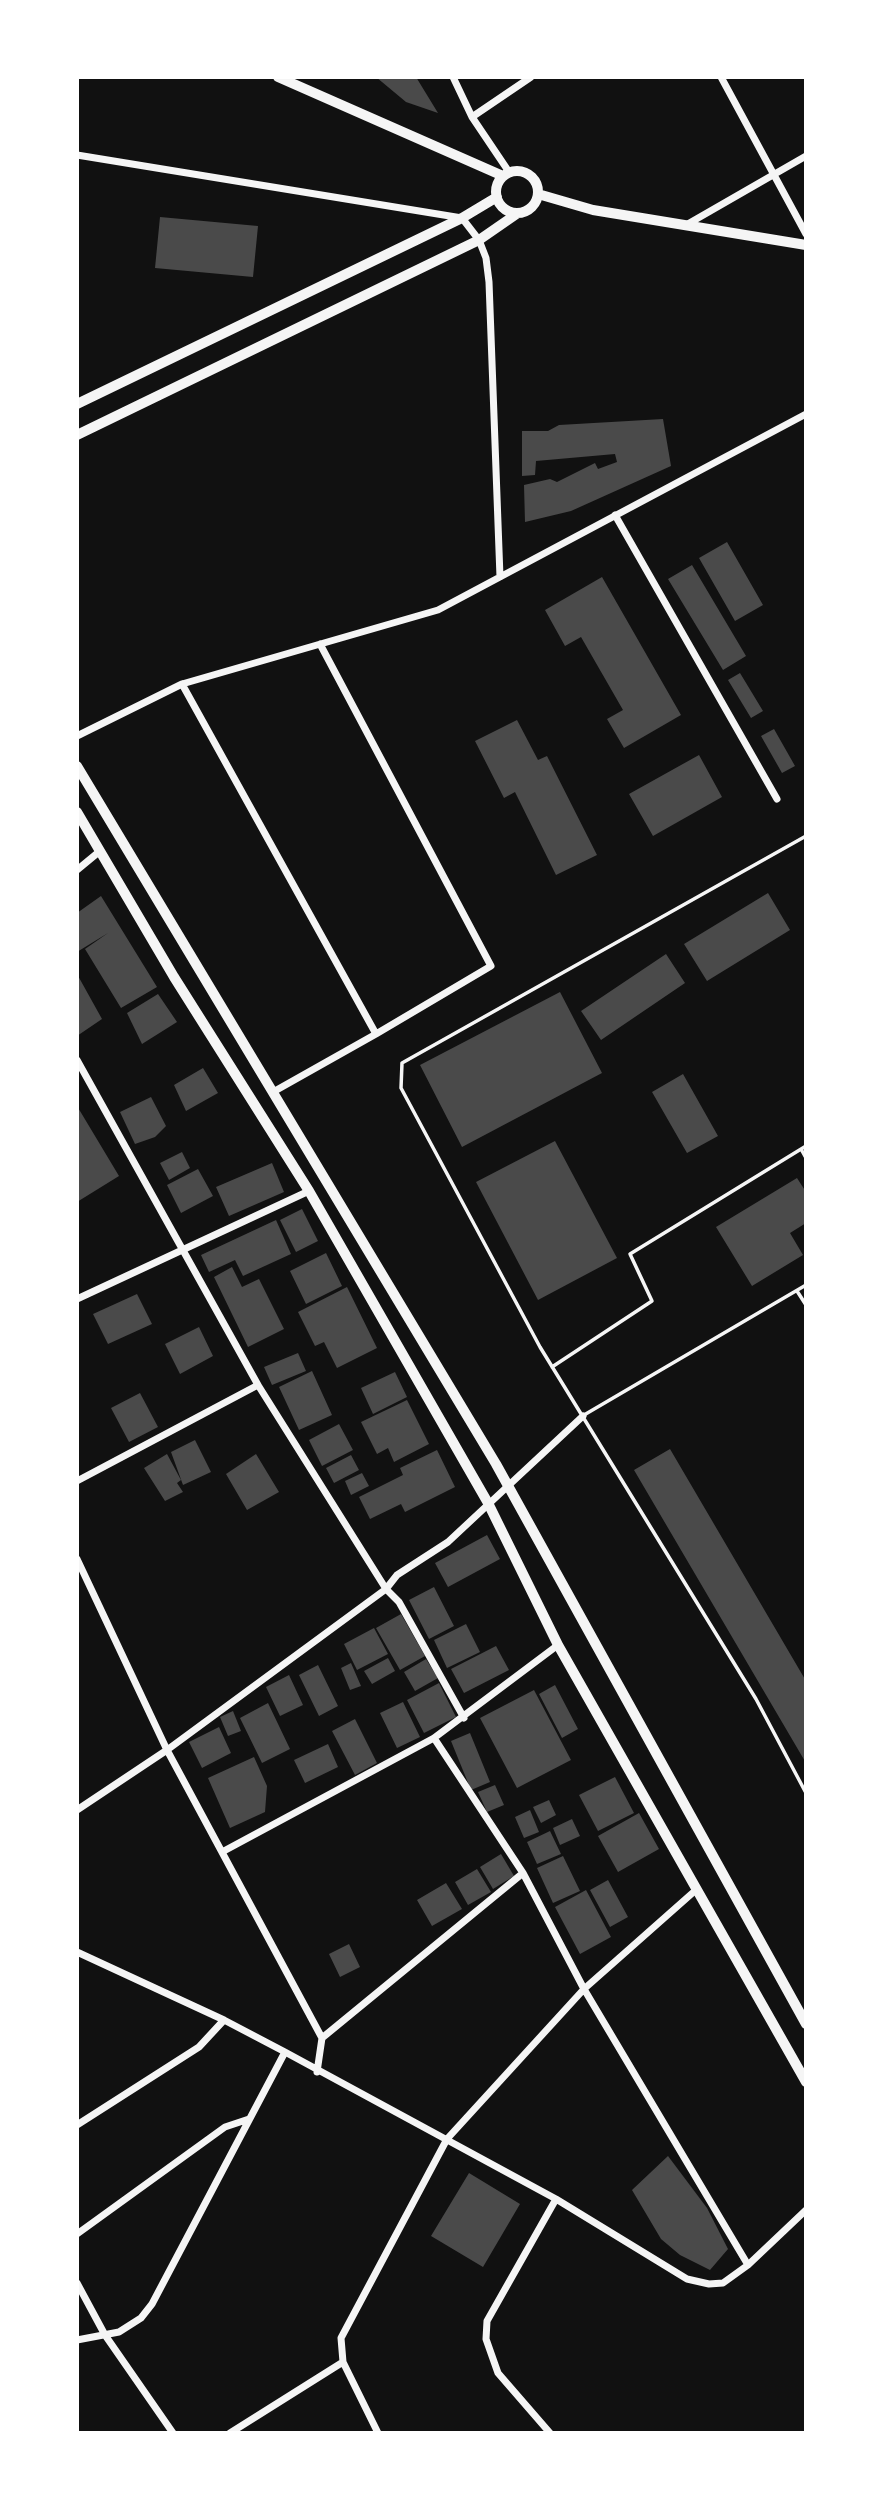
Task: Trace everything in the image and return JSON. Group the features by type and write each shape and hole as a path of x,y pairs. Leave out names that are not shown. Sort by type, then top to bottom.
{"main road":[{"path":"77,435 479,240 518,213 532,207 538,187 530,175 523,172 506,174 278,77"},
{"path":"506,174 498,182 497,197 505,209 518,213"},
{"path":"538,194 593,210 806,245"},
{"path":"77,404 462,218 497,197"},
{"path":"77,766 508,1485 806,2024"},
{"path":"77,812 309,1192 488,1503 558,1645 806,2082"}],"street":[{"path":"453,77 472,117 506,174"},
{"path":"472,117 531,77"},
{"path":"721,77 806,234"},
{"path":"77,155 462,218 479,240 486,258 489,282 500,576"},
{"path":"685,226 806,156"},
{"path":"77,736 182,684 438,610 806,414"},
{"path":"615,515 777,799"},
{"path":"273,1092 491,966 320,644"},
{"path":"182,684 376,1034"},
{"path":"77,870 100,851"},
{"path":"77,1060 258,1385 386,1589 399,1602 464,1718"},
{"path":"77,1299 309,1192"},
{"path":"77,1481 258,1385"},
{"path":"77,1810 167,1750 386,1589 397,1575 448,1542 583,1416"},
{"path":"77,1559 167,1750 321,2038 317,2072"},
{"path":"222,1852 435,1738 558,1645"},
{"path":"435,1738 523,1873 584,1989 748,2265"},
{"path":"321,2038 523,1873"},
{"path":"378,2433 344,2362 340,2349 344,2328 447,2139 584,1989 697,1889"},
{"path":"77,1952 225,2020 285,2052 317,2072 556,2199 687,2279 709,2284 723,2283 748,2265 806,2210"},
{"path":"77,2124 199,2048 225,2020"},
{"path":"77,2340 105,2335 132,2325 152,2304 285,2052"},
{"path":"77,2234 225,2127 249,2119"},
{"path":"550,2433 498,2373 486,2339 487,2321 556,2199"},
{"path":"77,2283 105,2335 173,2433"},
{"path":"230,2433 344,2362"}],"lane":[{"path":"805,1790 756,1699 552,1367 401,1088 402,1063 806,836"},
{"path":"552,1367 652,1301 630,1254 806,1146"},
{"path":"801,1149 806,1158"},
{"path":"583,1416 806,1286"},
{"path":"797,1290 806,1305"}],"building":[{"path":"376,77 416,77 438,113 406,102"},
{"path":"160,217 258,226 253,277 155,268"},
{"path":"663,419 671,466 571,511 525,522 524,485 550,479 557,482 595,463 598,469 617,462 615,454 536,461 535,475 522,476 522,431 548,431 559,425"},
{"path":"727,542 763,605 735,621 699,558"},
{"path":"692,565 746,656 723,670 668,579"},
{"path":"602,577 681,715 624,748 607,719 623,710 581,637 565,646 545,610"},
{"path":"740,673 763,711 751,718 728,680"},
{"path":"517,720 538,760 547,756 597,855 556,875 515,792 504,798 475,741"},
{"path":"774,729 795,766 782,773 761,736"},
{"path":"699,755 722,797 653,836 629,794"},
{"path":"768,893 790,930 707,981 684,944"},
{"path":"101,896 157,987 121,1008 85,949 108,933 77,952 77,913"},
{"path":"666,954 685,983 601,1040 581,1011"},
{"path":"77,974 102,1019 77,1036"},
{"path":"560,992 602,1073 462,1147 420,1065"},
{"path":"158,994 177,1022 142,1044 127,1013"},
{"path":"203,1068 218,1093 186,1111 174,1085"},
{"path":"683,1074 718,1136 687,1153 652,1092"},
{"path":"151,1097 166,1126 155,1137 135,1144 120,1112"},
{"path":"77,1106 119,1176 77,1202"},
{"path":"555,1141 617,1258 538,1300 476,1182"},
{"path":"182,1152 190,1168 169,1180 160,1163"},
{"path":"272,1163 284,1192 229,1216 216,1187"},
{"path":"198,1169 213,1196 181,1213 167,1185"},
{"path":"797,1178 806,1192 806,1223 790,1233 803,1255 752,1286 716,1227"},
{"path":"302,1209 318,1241 296,1252 280,1220"},
{"path":"276,1220 291,1254 243,1276 235,1260 209,1272 201,1255"},
{"path":"326,1253 342,1286 306,1304 290,1271"},
{"path":"232,1267 242,1287 259,1279 284,1329 248,1347 214,1277"},
{"path":"347,1287 377,1348 337,1368 324,1342 315,1346 298,1312"},
{"path":"137,1294 152,1324 108,1344 93,1314"},
{"path":"199,1327 213,1356 180,1374 165,1344"},
{"path":"298,1353 306,1371 272,1385 264,1367"},
{"path":"312,1371 332,1415 299,1430 279,1387"},
{"path":"395,1372 407,1397 373,1414 361,1388"},
{"path":"140,1393 158,1427 129,1442 111,1408"},
{"path":"407,1400 429,1444 394,1462 388,1448 377,1454 361,1422"},
{"path":"339,1424 353,1450 322,1466 309,1440"},
{"path":"195,1440 211,1472 183,1485 171,1452"},
{"path":"670,1449 806,1681 806,1763 634,1470"},
{"path":"437,1450 455,1487 405,1512 401,1504 370,1519 359,1497 403,1475 400,1468"},
{"path":"167,1454 181,1480 177,1483 183,1492 165,1501 144,1468"},
{"path":"256,1454 279,1492 247,1510 226,1474"},
{"path":"351,1455 359,1470 334,1483 326,1468"},
{"path":"362,1473 369,1486 351,1495 345,1481"},
{"path":"487,1535 500,1559 448,1587 435,1563"},
{"path":"434,1587 454,1626 429,1639 409,1600"},
{"path":"401,1614 425,1656 400,1670 376,1628"},
{"path":"466,1624 480,1652 447,1668 434,1640"},
{"path":"374,1628 388,1654 357,1670 344,1644"},
{"path":"496,1646 509,1670 464,1693 451,1669"},
{"path":"388,1658 395,1671 372,1684 364,1671"},
{"path":"426,1659 438,1678 415,1691 404,1672"},
{"path":"351,1663 361,1686 350,1690 341,1668"},
{"path":"318,1665 338,1706 319,1716 299,1675"},
{"path":"289,1675 303,1705 280,1716 266,1687"},
{"path":"439,1683 456,1717 424,1733 407,1700"},
{"path":"555,1685 578,1729 562,1738 539,1694"},
{"path":"534,1690 571,1760 517,1788 480,1718"},
{"path":"403,1702 420,1737 397,1748 380,1713"},
{"path":"268,1703 290,1749 262,1763 240,1718"},
{"path":"233,1711 241,1731 228,1736 220,1717"},
{"path":"355,1719 377,1763 355,1775 332,1731"},
{"path":"219,1727 231,1753 202,1768 189,1742"},
{"path":"470,1733 490,1782 471,1790 451,1741"},
{"path":"328,1744 338,1767 305,1783 294,1760"},
{"path":"254,1757 267,1786 265,1812 230,1828 208,1778"},
{"path":"615,1777 634,1813 598,1831 579,1795"},
{"path":"495,1785 504,1805 487,1812 478,1792"},
{"path":"549,1800 556,1815 541,1823 533,1807"},
{"path":"530,1810 539,1832 524,1838 515,1817"},
{"path":"639,1813 659,1849 618,1872 598,1836"},
{"path":"572,1819 580,1836 560,1845 553,1828"},
{"path":"550,1831 561,1854 537,1864 527,1842"},
{"path":"501,1854 514,1876 493,1889 480,1867"},
{"path":"563,1856 580,1891 553,1903 537,1868"},
{"path":"477,1869 491,1892 468,1905 455,1882"},
{"path":"608,1880 628,1917 610,1927 590,1890"},
{"path":"446,1883 462,1909 432,1926 417,1900"},
{"path":"586,1890 611,1937 580,1954 555,1907"},
{"path":"349,1944 360,1967 340,1977 329,1954"},
{"path":"668,2156 707,2208 728,2249 710,2270 680,2255 661,2239 632,2190"},
{"path":"469,2173 520,2204 483,2267 431,2236"}]}
